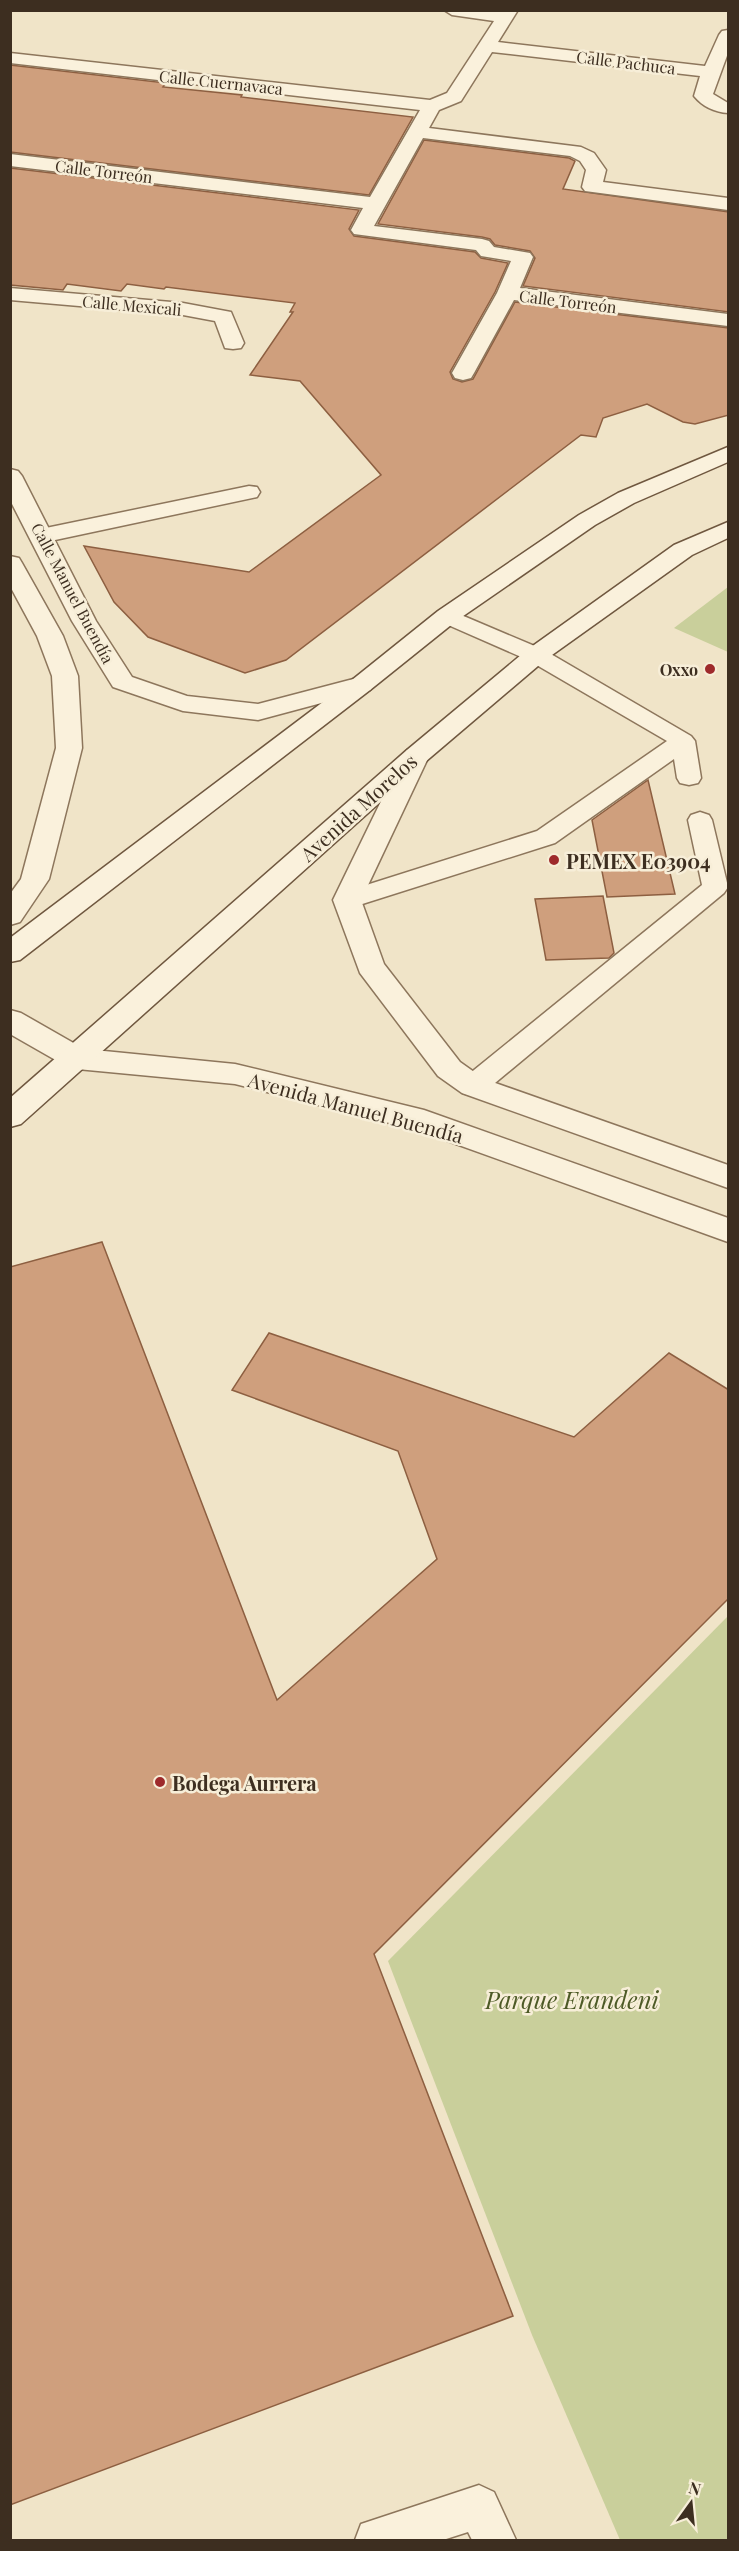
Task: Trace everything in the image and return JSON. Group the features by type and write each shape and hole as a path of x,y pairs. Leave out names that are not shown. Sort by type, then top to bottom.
{"street":[{"path":"376,204 432,106 454,97 508,14 452,10"},
{"path":"729,35 711,72 703,96 718,107 729,108"},
{"name":"Calle Pachuca","path":"488,46 711,72"},
{"name":"Calle Cuernavaca","path":"10,58 432,106"},
{"path":"419,132 574,151 587,157 596,170 592,187 729,204"},
{"name":"Calle Torreón","path":"10,160 376,204 361,230 482,245 488,252 523,256 507,294 729,320"},
{"name":"Calle Mexicali","path":"10,294 183,309 224,316 233,343"},
{"path":"463,373 507,294"},
{"path":"10,953 362,685 447,616 587,520 626,498 729,454"},
{"name":"Calle Manuel Buendía","path":"10,476 84,621 122,682 183,703 258,712 362,685"},
{"name":"Avenida Morelos","path":"10,1116 77,1059 416,756 536,656 684,550 729,529"},
{"path":"10,563 16,587 50,636 65,676 69,748 35,879 10,916"},
{"path":"416,756 346,900 370,966 449,1069 473,1086 729,1177"},
{"path":"10,1020 77,1059"},
{"name":"Avenida Manuel Buendía","path":"77,1059 235,1074 424,1121 729,1230"}],"lane":[{"path":"41,536 249,492"},
{"path":"447,616 536,656 683,741"},
{"path":"683,741 689,778"},
{"path":"346,900 546,837 683,741"},
{"path":"473,1086 715,887 700,820"},
{"path":"377,2541 479,2507 494,2541"}],"green space":[{"path":"728,587 728,652 674,628"},
{"name":"Parque Erandeni","path":"728,1616 728,2540 620,2540 532,2335 388,1961"}],"building":[{"path":"10,65 166,83 163,87 413,117 369,195 10,152"},
{"path":"424,140 569,158 575,161 563,189 729,212 729,312 523,286 535,258 530,251 495,245 490,239 482,237 378,224"},
{"path":"10,168 359,210 349,229 354,236 475,252 481,258 508,263 495,292 450,372 453,379 462,382 473,379 515,302 729,328 729,415 695,424 683,422 647,404 603,418 596,437 581,435 286,660 245,673 148,637 114,602 84,546 249,572 381,475 300,381 250,375 293,312 290,312 295,303 127,284 121,291 67,284 63,290 10,285"},
{"path":"648,780 675,894 607,897 592,820"},
{"path":"603,896 614,953 609,958 546,960 535,899"},
{"name":"Bodega Aurrera","path":"102,1242 277,1700 437,1559 398,1451 232,1390 269,1333 574,1437 669,1353 729,1390 729,1598 374,1954 513,2316 10,2505 10,1267"}],"place":[{"name":"Oxxo","path":"710,669"},
{"name":"PEMEX E03904","path":"554,860"},
{"name":"Bodega Aurrera","path":"160,1782"}]}
